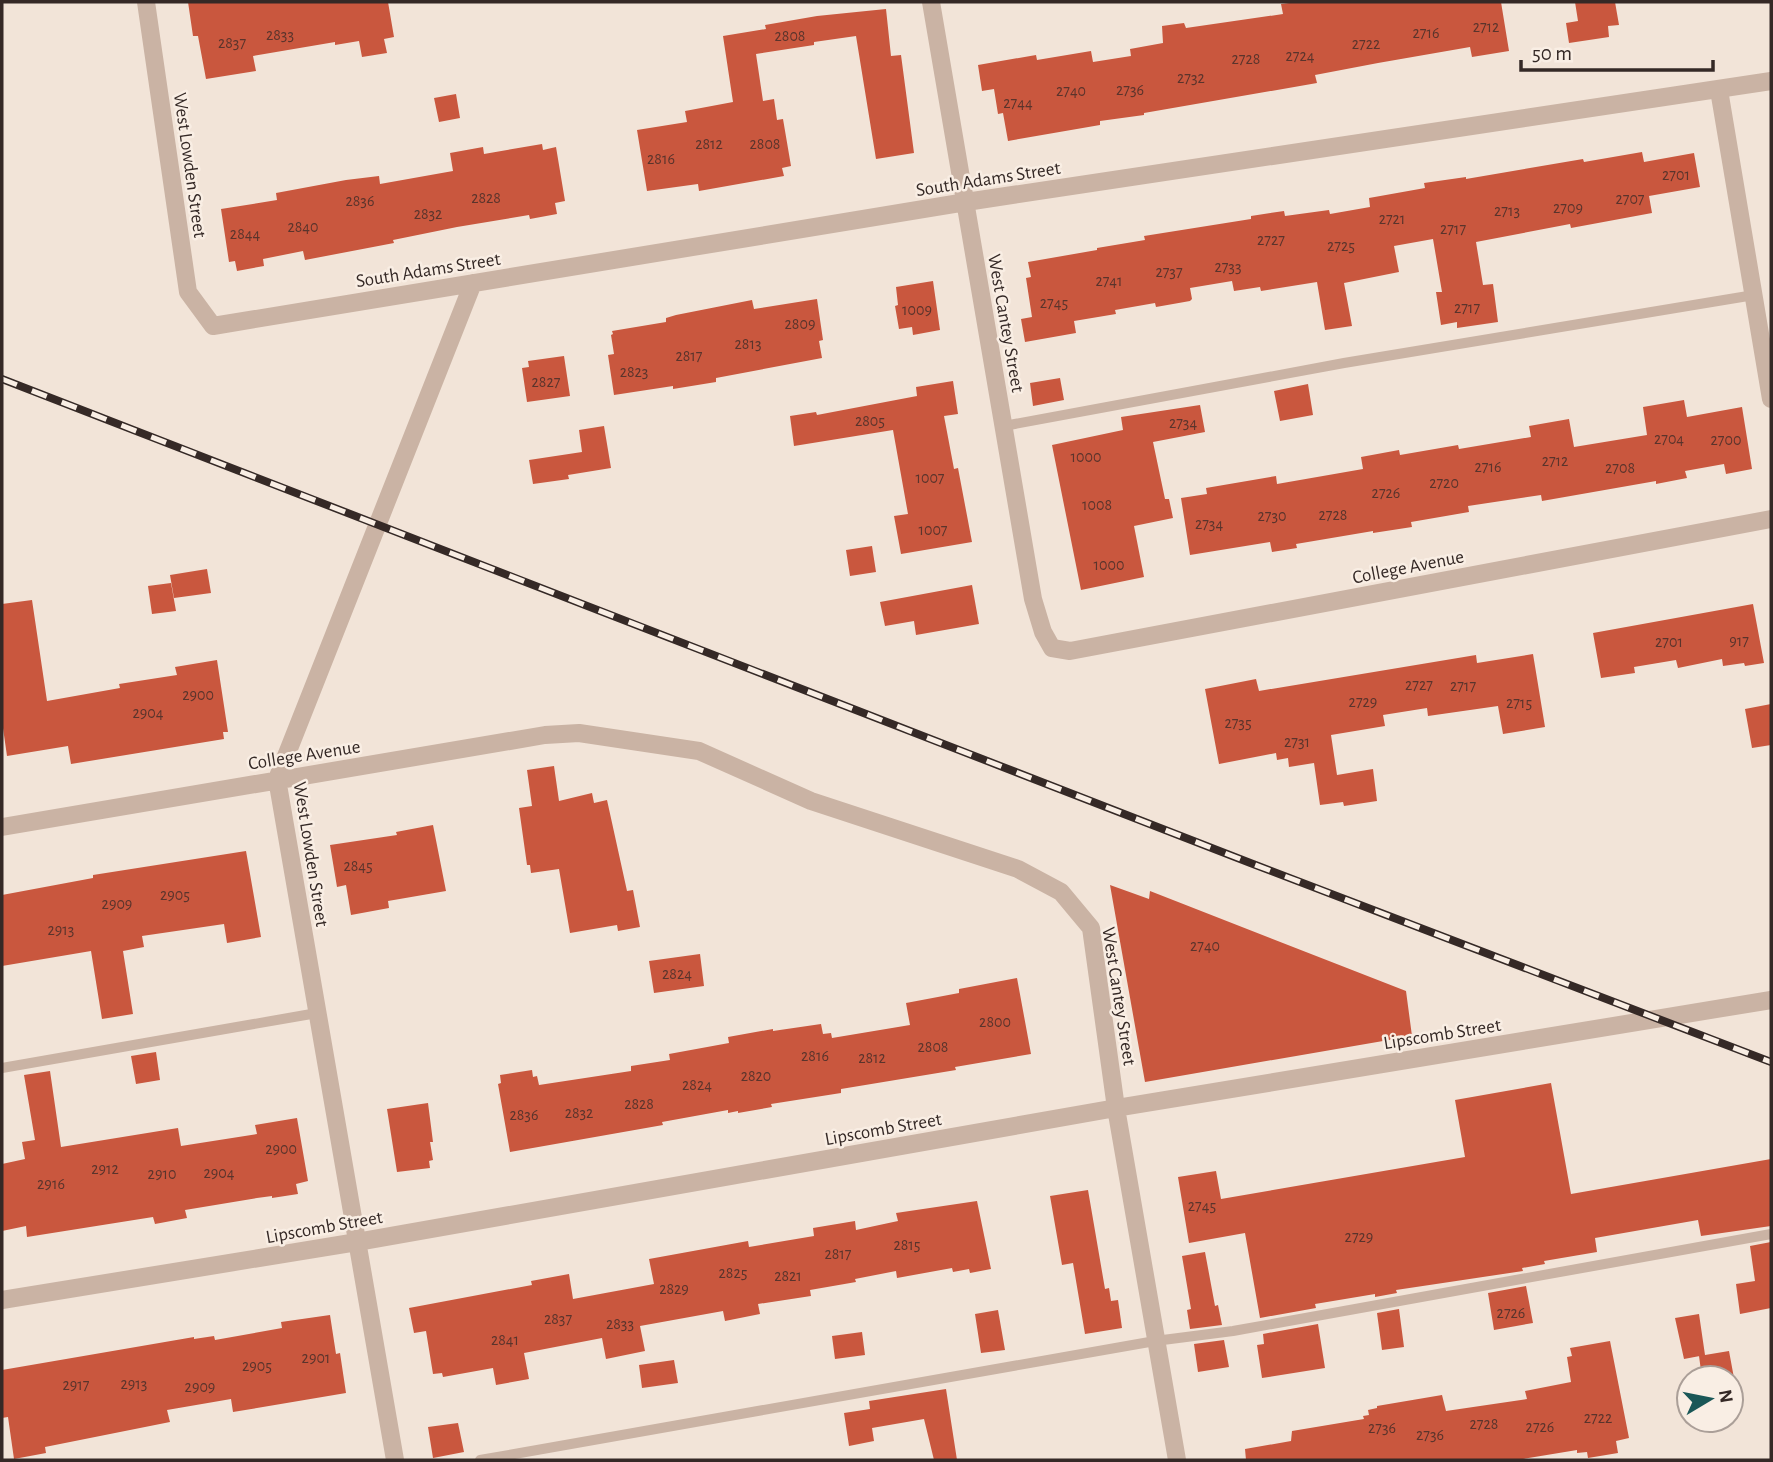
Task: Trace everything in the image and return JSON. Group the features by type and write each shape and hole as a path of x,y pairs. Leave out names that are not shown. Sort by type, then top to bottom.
{"street":[{"name":"West Lowden Street","path":"146,2 188,292 213,326"},
{"name":"West Cantey Street","path":"931,2 1033,599 1043,632 1052,648"},
{"name":"South Adams Street","path":"213,326 965,202 1771,81"},
{"path":"1719,90 1754,295 1767,350 1771,399"},
{"name":"West Lowden Street","path":"395,1460 277,779 474,283"},
{"name":"College Avenue","path":"1052,648 1070,651 1771,519"},
{"name":"College Avenue","path":"2,827 545,735 579,733 614,738"},
{"name":"West Cantey Street","path":"614,738 699,751 811,801 1018,869 1061,892 1091,928 1116,1108 1177,1460"},
{"name":"Lipscomb Street","path":"2,1300 357,1242 1116,1108 1771,1000"}],"lane":[{"path":"1004,426 1344,363 1754,295"},
{"path":"2,1068 317,1013"},
{"path":"480,1460 1156,1341 1233,1331 1771,1234"}],"building":[{"path":"188,2 388,2 394,37 384,39 387,53 362,57 359,41 335,45 335,42 253,56 256,71 206,79 198,36 193,36"},
{"path":"1501,2 1509,51 1472,57 1470,47 1378,63 1315,75 1317,83 1100,121 1100,125 1008,141 1003,113 998,114 994,89 982,91 978,65 1036,55 1037,60 1091,51 1093,62 1131,56 1130,49 1163,43 1162,26 1184,23 1186,28 1283,14 1281,4"},
{"path":"1575,2 1615,2 1619,25 1608,26 1609,37 1569,43 1566,23 1578,21"},
{"path":"886,9 891,56 901,55 914,153 876,159 856,36 756,54 763,101 774,99 777,120 783,119 791,166 782,168 784,176 699,191 698,184 647,191 637,130 687,122 685,111 733,102 723,36 766,29 765,25 817,16"},
{"path":"456,94 460,118 439,122 434,98"},
{"path":"542,144 543,150 556,147 565,201 555,203 557,214 530,219 529,215 457,227 393,240 394,243 305,260 303,251 263,259 264,266 237,271 235,261 229,262 221,209 277,200 276,193 346,180 379,176 380,184 453,171 450,153 483,147 484,154"},
{"path":"1642,152 1644,162 1694,153 1700,187 1649,196 1652,213 1571,228 1570,224 1476,242 1483,285 1493,284 1498,322 1457,328 1457,322 1441,325 1436,292 1442,292 1433,239 1394,246 1399,272 1344,283 1352,326 1325,330 1317,282 1261,291 1260,287 1234,291 1232,281 1190,288 1190,301 1156,307 1155,303 1115,310 1116,314 1074,321 1076,333 1025,342 1021,319 1032,317 1026,278 1031,277 1028,262 1145,240 1144,236 1251,219 1251,216 1284,211 1285,216 1329,210 1330,214 1370,207 1369,198 1425,188 1424,183"},
{"path":"933,281 940,330 913,335 912,327 899,329 895,306 898,305 896,287"},
{"path":"817,299 823,340 819,341 822,358 716,378 716,382 614,395 608,355 614,354 612,331 666,322 666,318 676,315 752,300 754,309"},
{"path":"564,356 570,396 527,402 522,368 529,367 528,361"},
{"path":"1060,378 1064,400 1033,406 1030,383"},
{"path":"953,381 958,414 944,416 954,469 958,468 972,542 901,554 894,516 908,514 893,430 794,446 790,416 816,412 817,415 917,396 916,387"},
{"path":"1308,384 1313,415 1280,421 1274,391"},
{"path":"1684,400 1687,417 1742,407 1752,469 1726,474 1724,464 1685,471 1687,478 1656,484 1656,481 1542,501 1541,495 1468,506 1469,512 1411,522 1412,527 1296,544 1297,548 1272,552 1270,542 1190,555 1181,498 1207,494 1206,488 1276,476 1277,484 1363,469 1361,457 1399,450 1400,455 1458,445 1459,449 1531,437 1529,426 1569,419 1574,447 1647,435 1643,407"},
{"path":"1200,405 1205,432 1153,442 1165,499 1169,499 1173,518 1134,526 1144,577 1081,590 1052,445 1123,430 1121,417"},
{"path":"604,426 611,468 568,475 569,479 533,484 529,460 582,452 579,430"},
{"path":"872,546 876,572 850,576 846,550"},
{"path":"207,569 211,593 174,598 170,575"},
{"path":"171,583 176,611 152,614 148,586"},
{"path":"972,585 979,624 916,635 914,621 885,626 880,602"},
{"path":"32,600 47,701 120,688 119,684 177,675 175,667 217,660 228,732 223,732 224,739 71,764 68,746 7,756 2,721 2,604"},
{"path":"1753,604 1764,663 1723,666 1722,659 1678,668 1676,660 1634,667 1635,673 1601,678 1593,633"},
{"path":"1533,654 1545,727 1503,734 1498,706 1428,716 1427,708 1383,715 1385,726 1331,735 1337,775 1373,769 1377,801 1344,806 1343,802 1320,805 1314,763 1289,767 1288,758 1277,760 1276,753 1219,764 1205,689 1256,679 1259,691 1476,655 1477,663"},
{"path":"1771,704 1771,745 1752,748 1745,709"},
{"path":"554,766 559,801 592,793 594,803 607,800 627,891 633,890 640,927 618,931 617,925 570,933 559,869 531,873 530,865 527,865 519,808 532,806 527,770"},
{"path":"433,825 446,891 388,901 389,908 351,915 346,885 337,887 330,845 397,835 396,832"},
{"path":"246,851 261,937 227,943 224,924 142,936 144,947 123,951 133,1014 102,1019 91,951 2,966 2,895 93,878 93,875"},
{"path":"1110,885 1149,899 1150,891 1406,991 1412,1036 1145,1082"},
{"path":"700,954 704,986 654,993 649,961"},
{"path":"1017,978 1031,1054 955,1067 956,1070 841,1089 841,1093 771,1104 772,1107 738,1113 728,1113 728,1110 662,1122 663,1125 510,1152 498,1084 501,1083 500,1075 532,1070 539,1085 631,1071 631,1066 670,1060 669,1054 729,1043 728,1037 773,1029 821,1024 823,1034 831,1033 832,1038 910,1025 906,1003"},
{"path":"156,1052 160,1080 136,1084 131,1056"},
{"path":"50,1071 61,1147 178,1128 181,1146 257,1134 255,1125 297,1118 308,1181 296,1184 298,1194 185,1210 187,1218 155,1224 153,1217 27,1237 26,1226 2,1231 2,1164 25,1159 22,1142 35,1140 24,1075"},
{"path":"1551,1083 1571,1194 1771,1159 1771,1226 1701,1236 1698,1220 1595,1238 1597,1252 1544,1261 1545,1264 1522,1268 1523,1271 1396,1290 1397,1293 1375,1297 1375,1294 1315,1304 1316,1308 1260,1318 1245,1233 1189,1243 1178,1177 1216,1171 1221,1199 1465,1157 1455,1100"},
{"path":"428,1103 433,1142 430,1142 433,1160 429,1161 430,1168 397,1172 387,1109"},
{"path":"1088,1190 1105,1289 1109,1288 1111,1301 1118,1300 1122,1328 1085,1334 1073,1263 1062,1265 1050,1196"},
{"path":"977,1201 991,1269 970,1273 969,1269 953,1272 952,1268 897,1278 896,1271 855,1279 856,1282 810,1290 811,1296 758,1304 760,1314 725,1321 723,1311 640,1326 645,1351 606,1359 602,1338 524,1353 529,1379 496,1385 493,1368 443,1377 442,1373 433,1374 426,1331 414,1333 409,1308 532,1285 531,1281 569,1274 573,1299 654,1284 649,1259 748,1241 749,1247 814,1236 813,1228 855,1221 856,1230 898,1221 896,1213"},
{"path":"1771,1242 1771,1308 1740,1314 1736,1284 1755,1281 1750,1246"},
{"path":"1205,1252 1215,1306 1218,1305 1222,1325 1190,1329 1187,1310 1191,1309 1182,1256"},
{"path":"1526,1286 1533,1323 1494,1330 1488,1293"},
{"path":"1399,1309 1404,1347 1382,1350 1377,1313"},
{"path":"998,1310 1005,1350 981,1353 975,1314"},
{"path":"1699,1314 1705,1355 1684,1359 1675,1318"},
{"path":"330,1315 336,1354 340,1353 346,1393 233,1412 231,1399 167,1410 170,1422 45,1447 46,1453 14,1459 8,1417 2,1418 2,1370 194,1337 214,1336 215,1340 282,1328 281,1322"},
{"path":"1318,1324 1325,1368 1262,1378 1257,1345 1264,1344 1263,1334"},
{"path":"862,1332 865,1355 835,1359 832,1336"},
{"path":"1224,1340 1229,1367 1198,1372 1194,1344"},
{"path":"1610,1341 1629,1438 1616,1441 1618,1453 1588,1458 1587,1452 1577,1453 1577,1450 1517,1460 1246,1460 1245,1449 1291,1441 1292,1431 1364,1419 1363,1416 1369,1415 1368,1410 1377,1406 1442,1395 1446,1411 1527,1399 1525,1391 1571,1382 1567,1357 1572,1356 1570,1348"},
{"path":"1729,1351 1731,1364 1700,1364 1699,1356"},
{"path":"674,1360 678,1383 642,1388 639,1365"},
{"path":"946,1389 957,1460 934,1460 924,1419 872,1428 874,1441 849,1446 844,1413 870,1409 869,1401"},
{"path":"458,1423 464,1452 433,1458 428,1427"}],"railway":[{"path":"2,379 1771,1062"}]}
